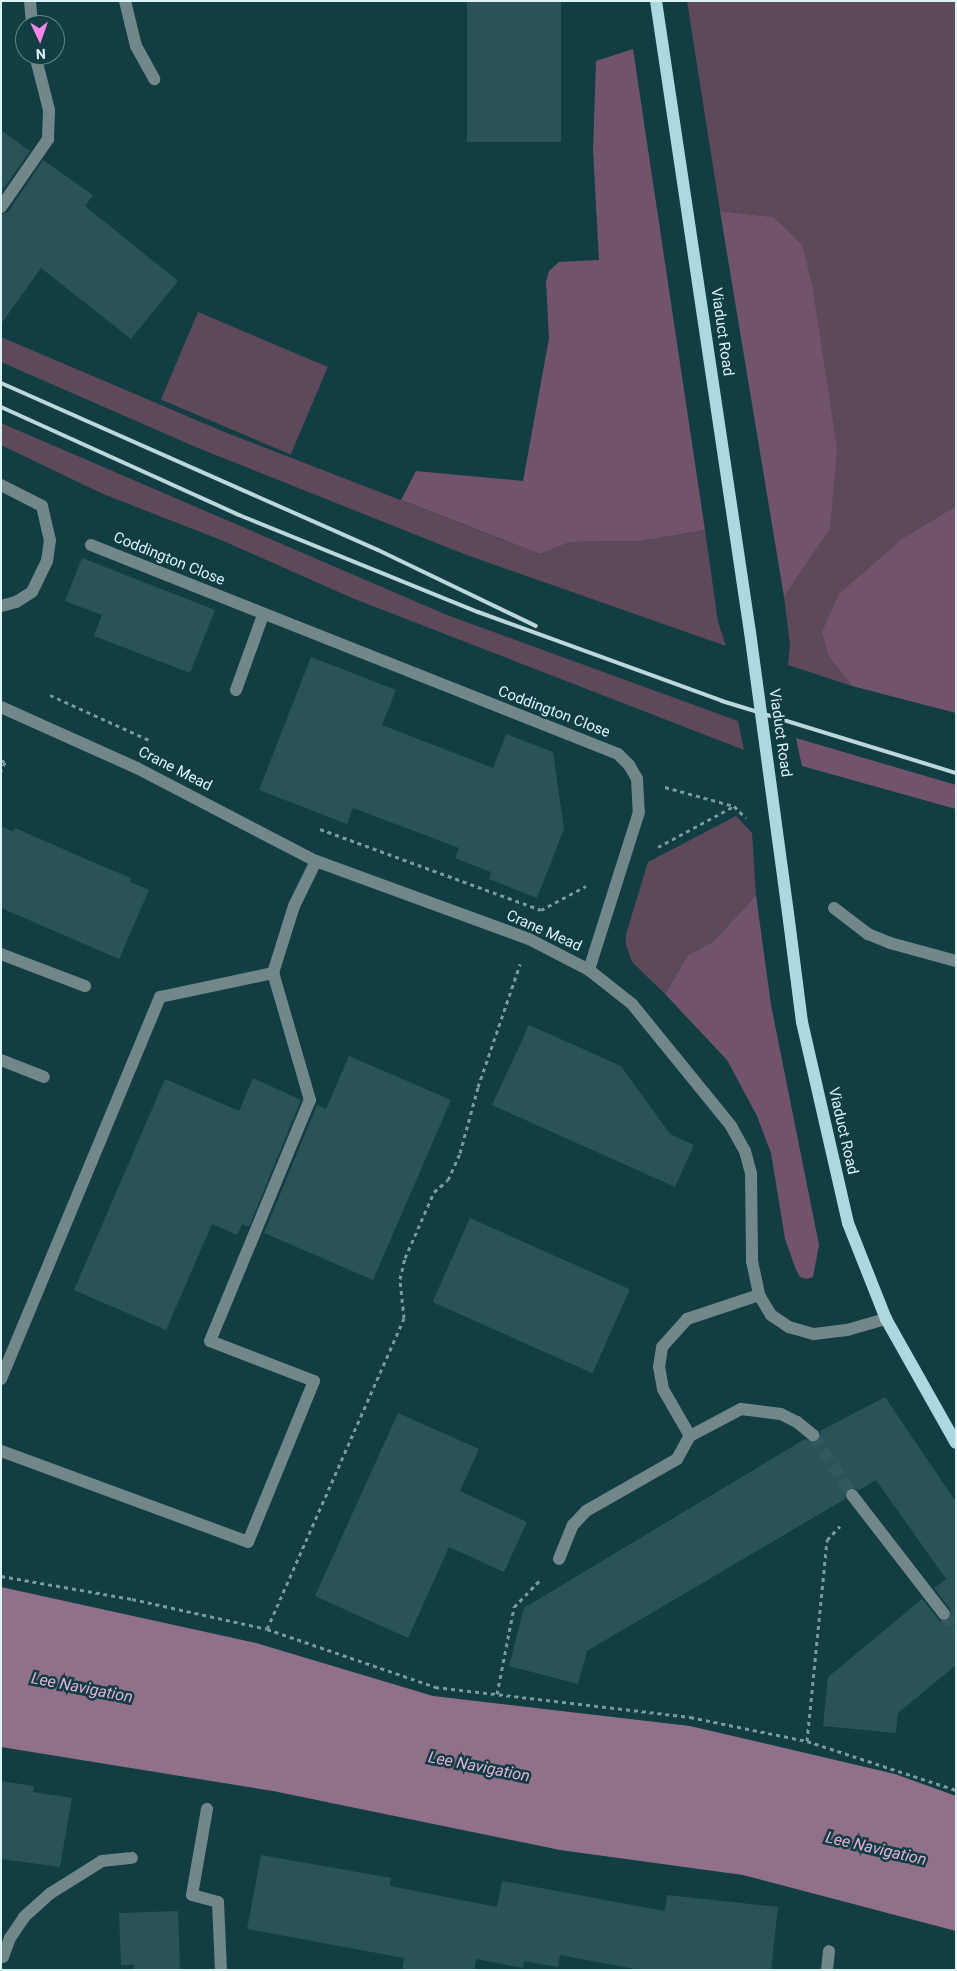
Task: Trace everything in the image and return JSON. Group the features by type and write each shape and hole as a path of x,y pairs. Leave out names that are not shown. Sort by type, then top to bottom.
{"main road":[{"name":"Viaduct Road","path":"656,1 750,632 802,1022 848,1223 886,1319 956,1443"}],"street":[{"path":"30,1 31,15"},
{"path":"125,1 136,46 154,79"},
{"path":"1,208 48,139 49,110 38,65"},
{"path":"1,485 42,506 50,540 47,561 32,592 16,602 1,606"},
{"name":"Coddington Close","path":"91,545 263,615 618,754 630,765 637,780 639,812 619,868 589,970"},
{"path":"236,690 263,615"},
{"name":"Crane Mead","path":"1,707 137,768 316,861 529,939 589,970 632,1004 725,1118 745,1151 751,1172 749,1217 752,1261 759,1295 772,1315 783,1323 814,1334 847,1330 886,1319"},
{"path":"1,1452 248,1542 314,1381 210,1341 310,1100 273,973 294,906 316,861"},
{"path":"834,908 868,934 890,943 956,961"},
{"path":"1,954 85,986"},
{"path":"1,1378 160,997 273,973"},
{"path":"1,1060 44,1077"},
{"path":"690,1436 663,1389 659,1367 662,1347 687,1318 759,1295"},
{"path":"559,1559 573,1525 586,1511 677,1459 690,1436 741,1409 781,1414 797,1422 812,1435"},
{"path":"852,1494 859,1506 944,1614"},
{"path":"207,1809 192,1895 218,1902 220,1970"},
{"path":"3,1957 10,1938 24,1917 51,1893 102,1861 132,1858"},
{"path":"826,1970 829,1951"}],"path":[{"path":"42,692 155,744"},
{"path":"1,760 5,762 1,771"},
{"path":"267,1629 404,1318 400,1280 405,1258 434,1192 448,1180 460,1153 478,1087 529,939 542,910 734,806 637,780"},
{"path":"311,826 542,910"},
{"path":"807,1741 827,1540 859,1506"},
{"path":"497,1694 514,1607 559,1559"},
{"path":"1,1576 132,1599 267,1629 435,1687 690,1717 807,1741 956,1790"}],"shaded area":[{"path":"687,1 956,1 956,506 903,538 829,657 852,686 788,665 790,645 784,597 830,529 773,217 720,211"},
{"path":"633,49 705,530 642,541 570,542 540,554 401,500 416,471 523,481 549,338 546,282 549,271 559,262 599,260 593,150 596,61"},
{"path":"720,211 773,217 802,245 812,284 837,448 830,529 784,597"},
{"path":"198,312 328,367 291,455 161,399"},
{"path":"1,337 222,431 540,554 570,542 642,541 705,530 718,622 726,646 464,554 198,448 1,362"},
{"path":"1,423 447,615 738,721 744,750 352,598 221,540 103,494 1,445"},
{"path":"956,506 956,713 852,686 829,657 822,632 839,594 903,538"},
{"path":"796,738 956,785 956,809 802,766"},
{"path":"736,816 752,833 756,895 714,941 688,955 665,994 632,962 626,945 626,934 648,862"},
{"path":"756,895 771,1005 819,1245 813,1277 806,1279 800,1277 796,1270 785,1239 771,1153 757,1116 727,1060 665,994 688,955 714,941"}],"water":[{"name":"Lee Navigation","path":"1,1587 256,1643 433,1696 690,1726 895,1774 956,1796 956,1931 743,1875 560,1850 273,1791 1,1747"}],"building":[{"path":"467,1 561,1 561,142 467,142"},
{"path":"1,130 30,151 1,192"},
{"path":"43,160 93,195 85,206 178,281 131,339 41,268 1,324 1,215 8,212"},
{"path":"82,558 215,610 190,673 94,636 102,615 65,601"},
{"path":"311,657 396,690 382,725 493,768 506,734 553,752 564,829 537,898 489,879 491,872 455,858 459,848 353,808 347,824 259,790"},
{"path":"1,826 13,832 15,828 131,878 130,882 149,890 119,959 1,908"},
{"path":"529,1025 621,1066 670,1134 694,1145 675,1187 492,1105"},
{"path":"349,1056 451,1100 373,1280 264,1233 317,1105 326,1109"},
{"path":"253,1078 301,1100 249,1227 242,1224 237,1235 212,1224 166,1330 74,1290 165,1079 239,1111"},
{"path":"470,1218 630,1289 592,1373 433,1302"},
{"path":"885,1397 956,1502 956,1665 898,1713 896,1733 823,1726 828,1677 922,1599 940,1621 946,1622 952,1617 950,1609 934,1588 946,1579 876,1480 859,1490 847,1488 845,1499 587,1651 578,1684 509,1666 524,1608 805,1439 816,1442 821,1437 820,1431"},
{"path":"398,1413 479,1449 460,1491 527,1522 504,1572 449,1547 408,1638 315,1596"},
{"path":"1,1781 34,1786 33,1792 72,1798 60,1867 1,1859"},
{"path":"261,1855 391,1878 390,1886 497,1907 502,1881 665,1911 667,1895 778,1907 771,1970 640,1970 560,1955 558,1967 524,1961 523,1968 476,1959 474,1970 402,1970 404,1958 247,1929"},
{"path":"178,1911 180,1970 134,1970 134,1965 121,1965 119,1913"}],"tunnel":[{"path":"813,1435 852,1495"},
{"path":"944,1614 956,1630"}],"railway":[{"path":"1,383 378,550 536,626"},
{"path":"1,407 239,515 478,612 722,701 956,773"}]}
